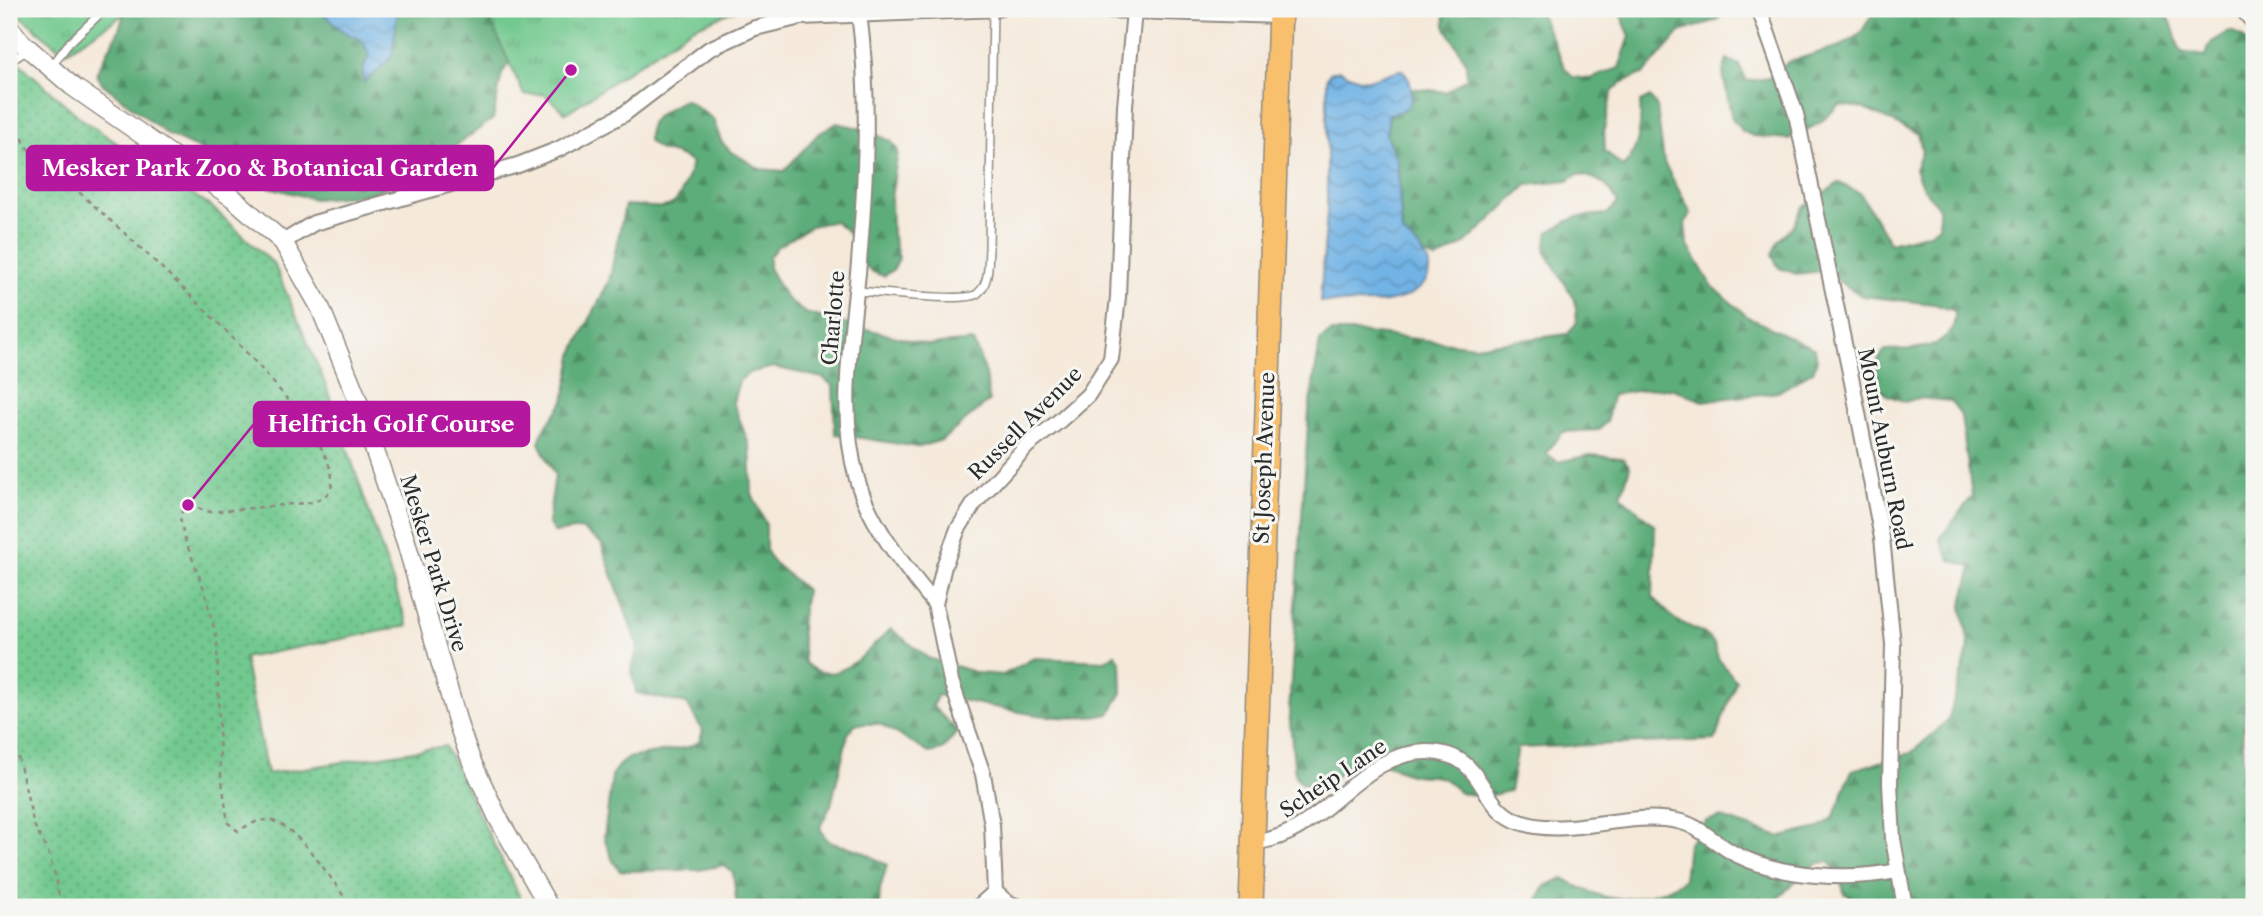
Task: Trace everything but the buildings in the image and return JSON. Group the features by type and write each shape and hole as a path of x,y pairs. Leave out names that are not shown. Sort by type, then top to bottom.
{"main road":[{"name":"St Joseph Avenue","path":"1251,907 1279,12"}],"street":[{"path":"283,242 314,223 518,165 559,149 624,114 709,49 755,28 801,17 998,9"},
{"path":"1076,9 1133,12 1279,12"},
{"name":"Mount Auburn Road","path":"1759,9 1798,125 1882,538 1893,644 1891,784 1898,871 1905,907"},
{"path":"2242,9 2254,23"},
{"name":"Russell Avenue","path":"995,892 992,825 984,774 951,681 935,604 944,566 958,529 974,504 1027,446 1088,395 1111,359 1118,297 1125,106 1133,12"},
{"name":"Charlotte","path":"859,13 866,62 866,123 848,381 852,454 865,501 883,532 935,604"},
{"name":"Mesker Park Drive","path":"9,27 50,68 102,108 233,198 283,242 320,307 355,393 405,542 471,760 498,818 549,907"},
{"name":"Scheip Lane","path":"1253,842 1268,842 1283,837 1381,766 1401,757 1428,752 1441,754 1466,765 1474,772 1491,800 1503,813 1517,821 1556,828 1622,819 1678,821 1695,827 1743,858 1791,872 1839,875 1898,871"},
{"path":"978,907 995,892 1008,903 1019,907"}],"lane":[{"path":"50,68 69,43 104,9"},
{"path":"856,291 972,297 982,288 987,278 993,9"},
{"path":"9,62 29,49"}],"path":[{"path":"9,123 31,151 59,171 76,190 134,240 258,365 296,409 316,439 330,468 332,486 326,496 314,502 210,512 195,507 183,509 180,517 184,537 204,589 217,640 220,767 228,823 238,831 267,820 284,825 318,859 351,907"},
{"path":"9,718 34,825 48,852 61,907"}],"green space":[{"path":"12,9 132,9 64,53"},
{"path":"126,9 318,9 344,32 362,40 369,54 363,70 364,81 395,27 398,9 531,9 532,34 502,73 493,119 411,178 365,195 314,199 269,187 225,161 168,135 103,84 96,74 118,32"},
{"path":"485,9 738,9 692,28 566,113 544,94 524,95"},
{"path":"1444,9 1538,9 1565,68 1573,77 1590,79 1619,68 1630,36 1618,9 1729,9 1717,20 1680,32 1645,73 1621,83 1612,92 1604,129 1605,151 1623,167 1633,153 1638,137 1640,102 1650,97 1657,107 1664,163 1691,213 1685,223 1687,244 1711,285 1748,317 1815,349 1817,360 1813,371 1778,392 1703,401 1674,389 1653,388 1612,395 1607,421 1599,430 1563,432 1546,453 1558,462 1590,455 1623,458 1630,467 1621,496 1655,526 1653,597 1674,619 1705,634 1714,643 1718,658 1736,681 1715,740 1518,748 1510,791 1483,797 1458,792 1452,784 1439,777 1404,772 1376,760 1357,756 1354,768 1319,784 1303,785 1295,775 1289,711 1309,410 1320,341 1331,332 1358,332 1475,346 1568,334 1577,322 1575,300 1545,251 1548,232 1576,217 1607,214 1618,203 1602,183 1578,174 1568,181 1527,185 1465,244 1436,260 1425,255 1402,232 1397,161 1386,135 1389,114 1407,107 1411,88 1446,92 1467,78 1466,62 1445,26"},
{"path":"1876,9 2163,9 2172,24 2181,52 2205,56 2212,42 2231,31 2242,36 2254,48 2254,620 2243,746 2244,771 2255,828 2248,907 1870,907 1844,893 1840,879 1830,862 1818,863 1808,869 1769,907 1534,907 1545,886 1564,878 1591,892 1615,899 1629,899 1663,891 1684,879 1688,844 1706,821 1719,817 1781,837 1819,828 1833,818 1852,770 1911,753 1948,721 1969,647 1962,606 1972,567 1950,560 1940,539 1972,496 1961,416 1951,401 1918,398 1905,402 1887,395 1874,383 1878,360 1885,350 1920,348 1941,341 1949,334 1954,324 1955,311 1934,304 1862,296 1823,271 1796,274 1779,268 1772,255 1779,240 1794,225 1802,208 1839,183 1860,193 1890,243 1929,233 1939,226 1939,208 1922,186 1915,169 1922,152 1918,134 1863,108 1839,105 1820,123 1788,139 1753,136 1742,131 1732,119 1723,73 1727,59 1739,65 1747,81 1769,78 1788,62 1840,46 1860,34"},
{"path":"9,54 83,120 213,208 274,264 325,383 408,626 244,658 267,774 445,746 525,907 9,907"},
{"path":"685,99 713,119 721,141 729,150 760,169 784,171 817,135 837,123 860,128 891,141 898,151 891,198 892,234 899,258 894,269 884,276 869,270 862,261 852,237 835,221 811,226 777,247 769,257 769,268 786,298 805,313 928,345 973,341 986,374 989,401 942,440 918,447 835,434 833,386 823,378 773,367 749,373 739,381 733,402 750,447 752,494 766,525 766,549 771,560 806,590 801,625 804,662 815,670 827,673 839,671 861,657 891,629 928,658 978,673 1003,675 1034,658 1105,661 1115,654 1121,663 1122,693 1109,714 1068,718 1046,716 937,695 933,707 958,731 942,750 929,753 880,724 855,724 848,734 831,805 820,827 830,842 860,851 887,865 880,889 879,907 737,907 733,873 724,865 699,870 620,871 604,837 612,776 618,766 628,758 689,747 699,742 703,731 687,704 636,693 632,670 638,647 601,543 581,529 555,533 548,523 555,475 539,443 543,431 564,401 574,351 609,281 625,205 665,207 672,204 682,191 692,163 654,146 648,141 648,132 654,119"}],"water":[{"path":"318,9 398,9 392,56 364,82 363,70 369,54 362,40 344,32"},
{"path":"1339,70 1366,80 1402,70 1410,83 1411,100 1406,108 1389,114 1386,135 1397,161 1402,232 1423,253 1429,272 1425,282 1416,291 1391,301 1320,302 1327,212 1327,78 1330,73"}],"place":[{"name":"Mesker Park Zoo & Botanical Garden","path":"571,70"},
{"name":"Helfrich Golf Course","path":"188,505"}]}
